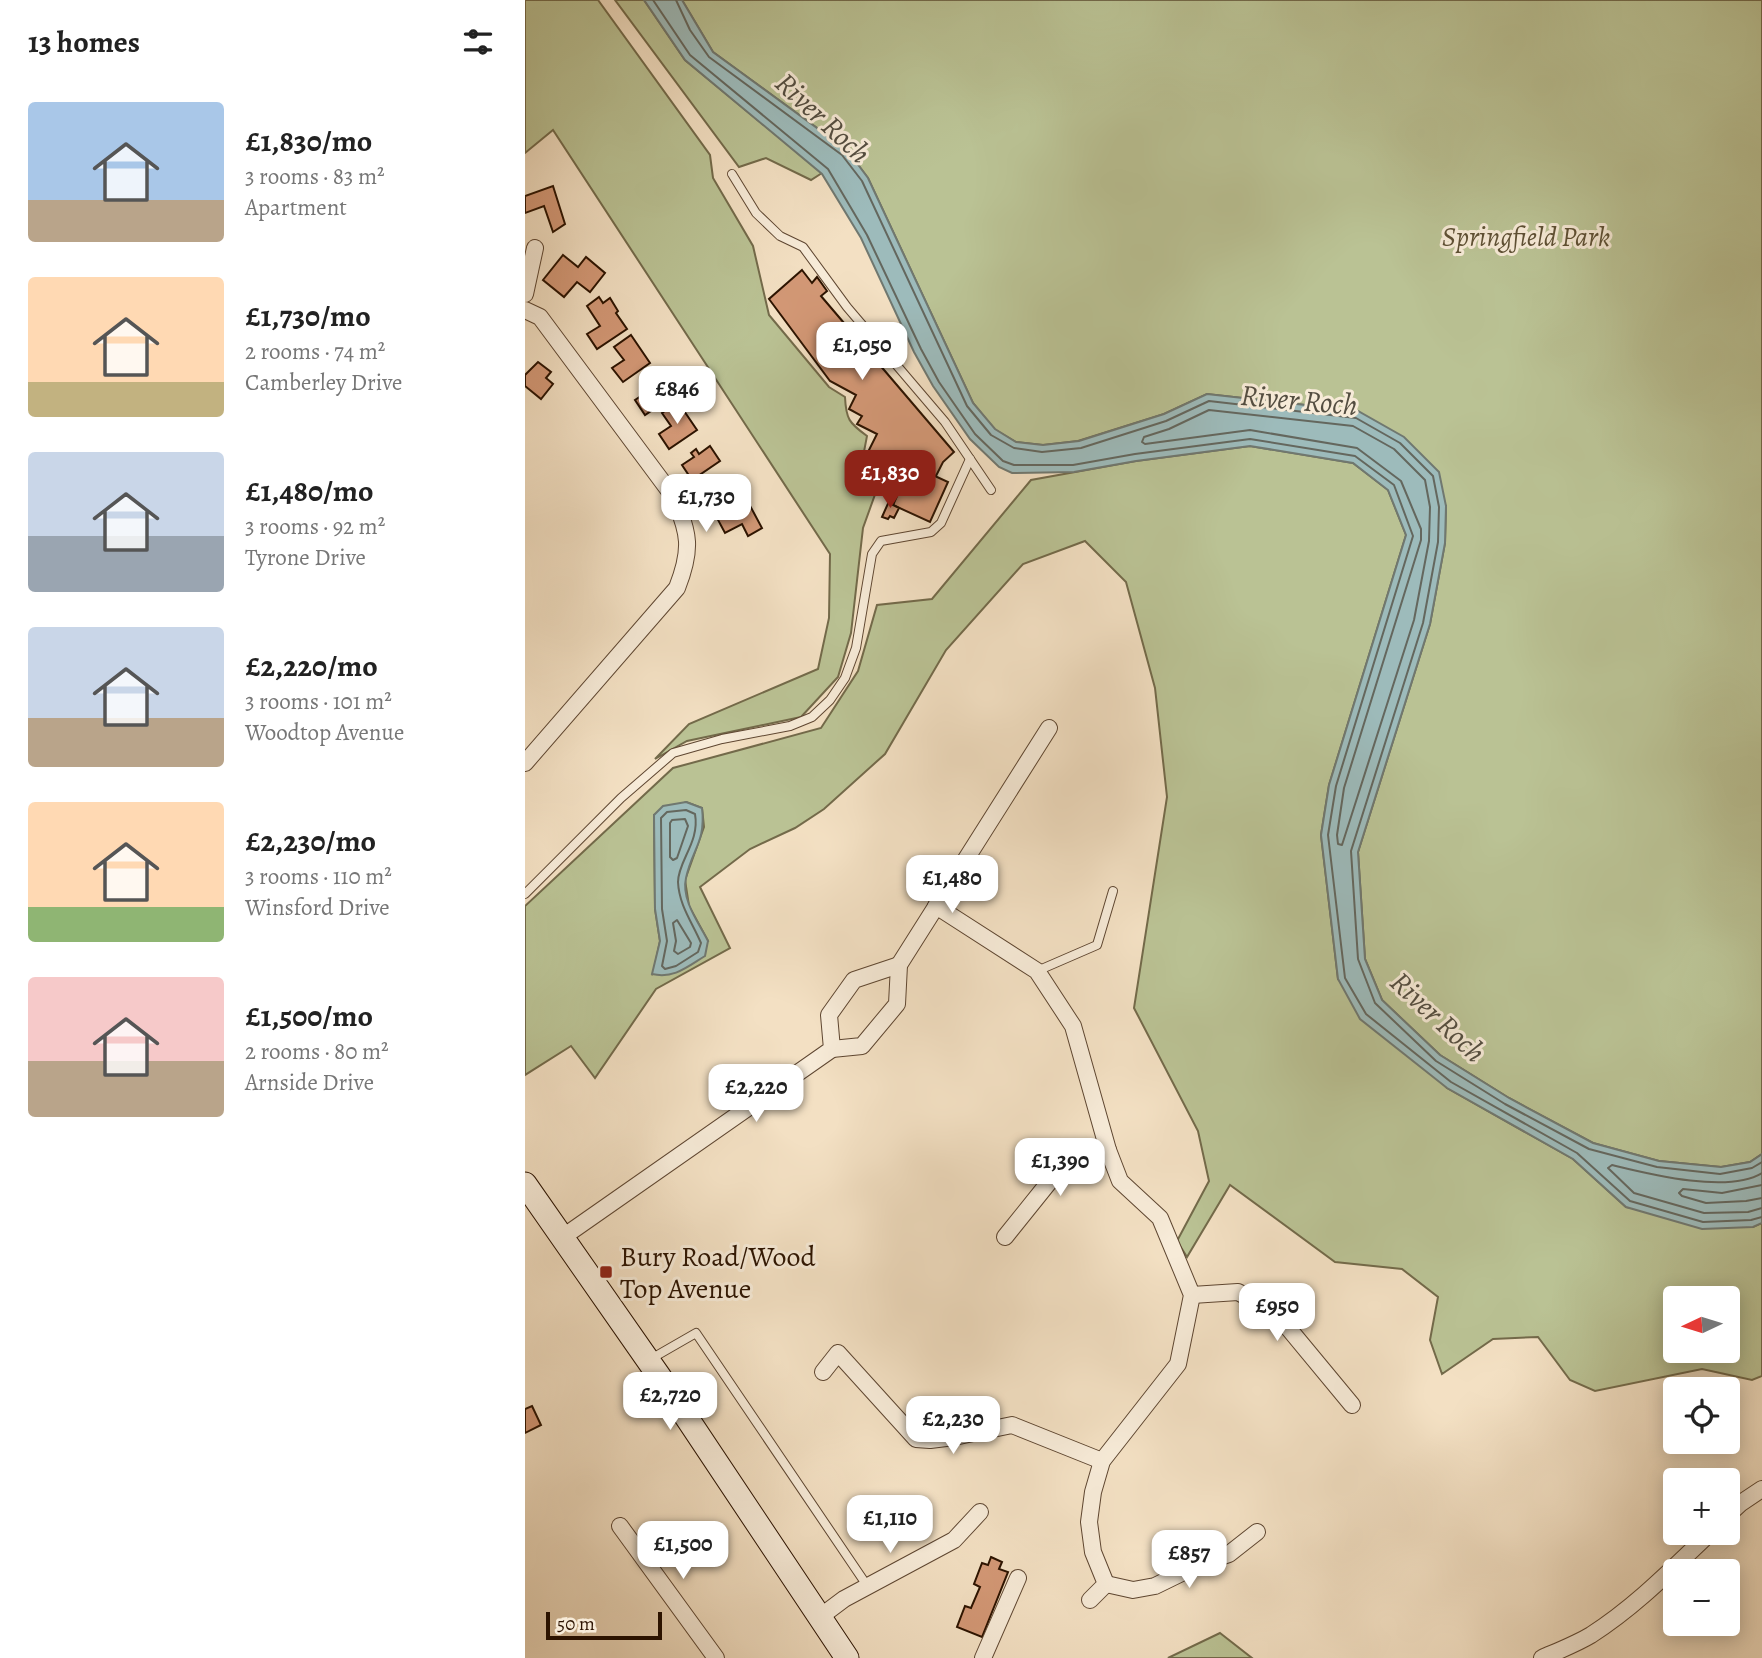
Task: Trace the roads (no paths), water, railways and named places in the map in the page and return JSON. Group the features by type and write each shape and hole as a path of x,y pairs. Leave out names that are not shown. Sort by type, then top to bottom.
{"main road":[{"path":"525,1184 648,1361 847,1658"}],"street":[{"path":"525,294 535,247"},
{"path":"525,310 540,317 673,496 685,523 689,545 677,589 525,763"},
{"path":"563,1237 832,1049 862,1046 897,1003 899,965 1049,728"},
{"path":"936,906 1037,971 1073,1026 1108,1150 1120,1181 1160,1218 1192,1295 1178,1364 1102,1461 1093,1492 1090,1522 1093,1552 1106,1584"},
{"path":"832,1049 829,1015 854,980 899,965"},
{"path":"1005,1237 1058,1171 1108,1150"},
{"path":"1192,1295 1238,1292 1275,1312 1352,1405"},
{"path":"823,1372 838,1353 916,1439 954,1437 1012,1424 1102,1461"},
{"path":"1740,1504 1762,1489"},
{"path":"820,1617 845,1599 954,1540 980,1512"},
{"path":"619,1526 716,1658"},
{"path":"1106,1584 1133,1590 1155,1586 1200,1564 1229,1554 1257,1532"},
{"path":"1542,1658 1588,1637 1605,1625 1697,1545"},
{"path":"983,1658 1019,1578"},
{"path":"1090,1600 1106,1584"}],"lane":[{"path":"732,174 756,213 780,236 803,247 847,306 945,422 991,490"},
{"path":"525,894 621,798 673,753 722,739 790,726 812,716 830,700 845,678 856,648 872,554 881,541 931,531 941,523 970,459"},
{"path":"1037,971 1097,945 1113,891"},
{"path":"648,1361 696,1333 869,1587"}],"water":[{"path":"644,0 682,0 713,52 847,150 868,178 973,403 995,429 1016,442 1043,445 1079,441 1164,414 1207,394 1358,411 1404,437 1439,472 1446,506 1445,543 1430,624 1358,852 1365,959 1382,1000 1440,1055 1509,1098 1593,1143 1659,1161 1721,1167 1750,1162 1762,1154 1762,1223 1753,1227 1702,1229 1626,1207 1573,1159 1447,1088 1360,1019 1338,979 1321,835 1329,785 1406,535 1388,490 1353,463 1250,446 1074,472 1012,473 999,467 970,439 933,386 914,352 861,238 822,174 685,60"},
{"path":"686,802 702,808 702,829 685,886 692,911 708,941 705,956 686,968 667,975 652,974 660,941 655,909 654,815 663,806"}],"place":[{"name":"Bury Road/Wood Top Avenue","path":"606,1272"}],"water label":[{"name":"River Roch","path":"823,118"},
{"name":"River Roch","path":"1299,400"},
{"name":"River Roch","path":"1438,1017"}],"park label":[{"name":"Springfield Park","path":"1526,236"}]}
